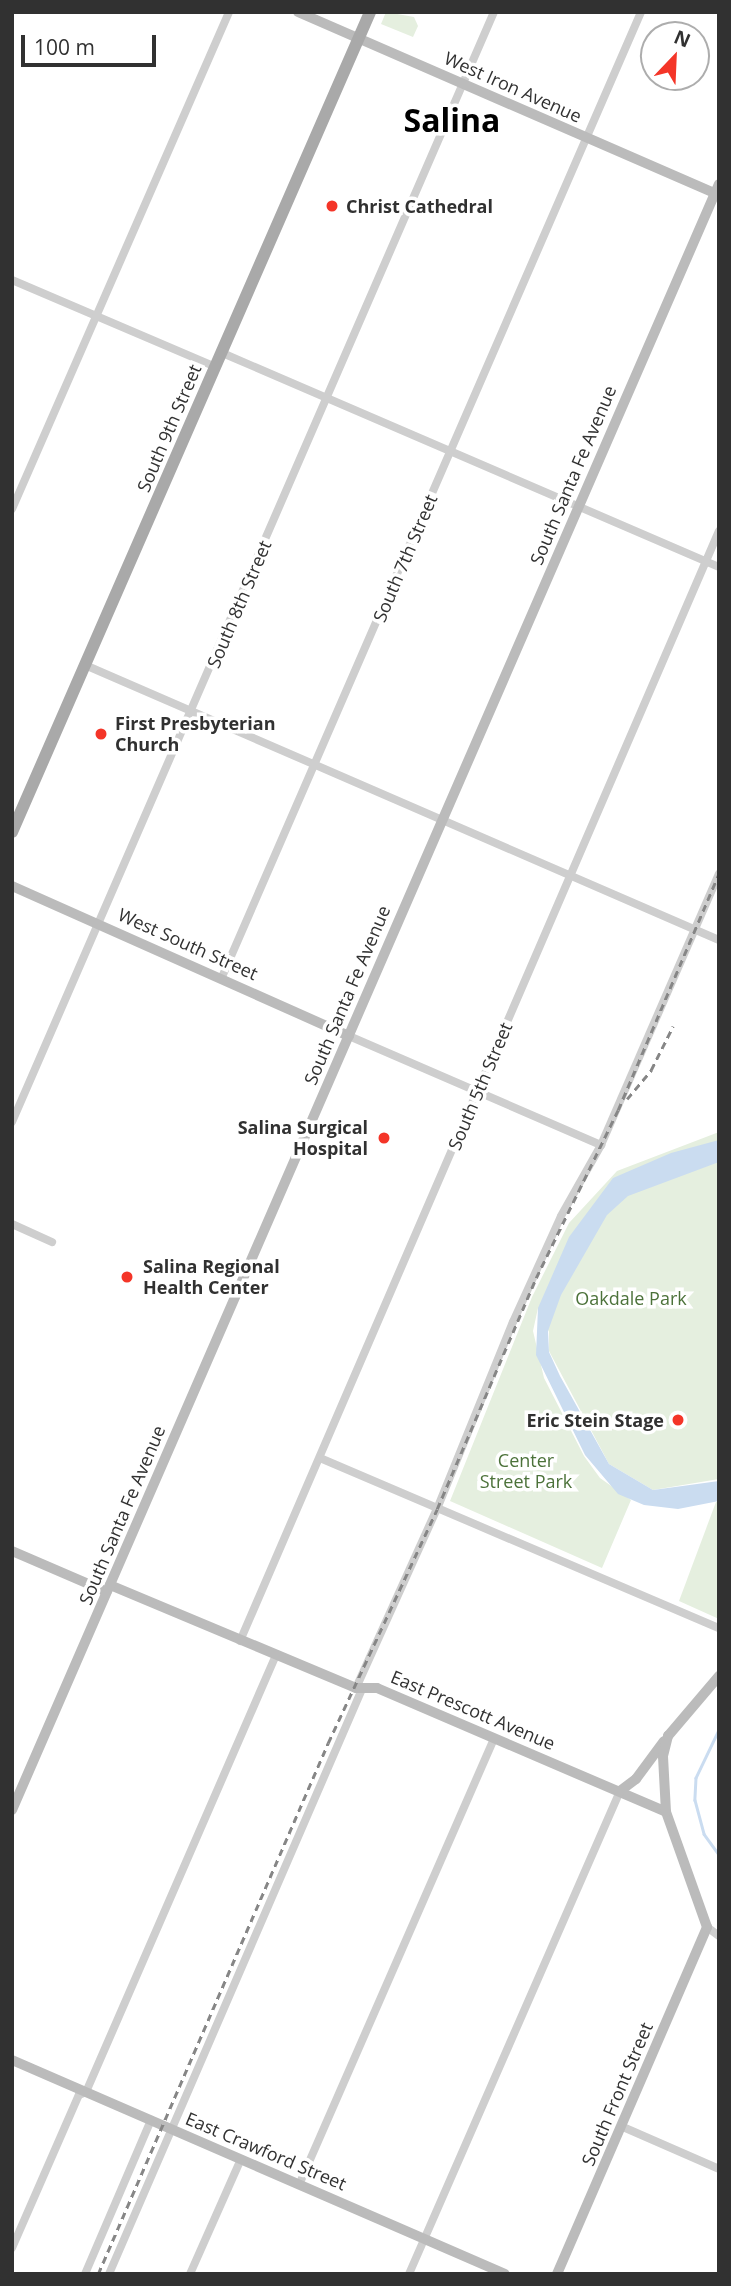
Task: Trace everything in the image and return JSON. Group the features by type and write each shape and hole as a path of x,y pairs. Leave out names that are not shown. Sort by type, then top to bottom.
{"main road":[{"name":"West Iron Avenue","path":"298,12 587,138 717,191"},
{"name":"South 9th Street","path":"12,832 370,12"},
{"name":"South Santa Fe Avenue","path":"12,1810 717,191"},
{"name":"West South Street","path":"12,886 222,977 349,1036"},
{"name":"East Prescott Avenue","path":"12,1551 359,1689 377,1688 666,1812"},
{"path":"620,1791 636,1779 719,1676"},
{"path":"668,1736 663,1776 666,1812 708,1927"},
{"name":"South Front Street","path":"557,2274 708,1927"},
{"name":"East Crawford Street","path":"12,2060 505,2274"}],"street":[{"path":"12,509 229,12"},
{"name":"South 8th Street","path":"12,1122 494,12"},
{"name":"South 7th Street","path":"222,977 641,12"},
{"path":"12,280 214,366"},
{"path":"220,352 719,567"},
{"name":"South 5th Street","path":"240,1641 719,531"},
{"path":"85,664 719,940"},
{"path":"108,2274 437,1509 513,1322 561,1216 601,1145 719,873"},
{"path":"349,1036 601,1145"},
{"path":"12,1224 52,1242"},
{"path":"320,1458 719,1628"},
{"path":"12,2248 79,2095 86,2092 276,1656"},
{"path":"299,2185 494,1738"},
{"path":"409,2274 620,1791"},
{"path":"708,1927 719,1936"},
{"path":"85,2274 151,2120"},
{"path":"623,2127 719,2169"},
{"path":"190,2274 241,2159"}],"green space":[{"path":"386,12 414,17 418,26 413,37 381,24"},
{"name":"Oakdale Park","path":"719,1132 719,1479 653,1490 609,1464 549,1351 549,1332 538,1308 533,1331 544,1378 584,1456 600,1478 631,1500 602,1568 450,1501 532,1297 569,1223 617,1171"},
{"path":"716,1502 719,1502 719,1619 679,1601"}],"water":[{"path":"719,1140 719,1162 628,1196 607,1215 561,1295 548,1331 549,1352 560,1376 609,1464 653,1490 719,1481 719,1501 678,1509 644,1505 618,1494 585,1455 536,1355 538,1308 569,1237 613,1178 671,1153"}],"waterway":[{"path":"719,1730 696,1778 695,1800 704,1834 719,1855"}],"railway":[{"path":"98,2274 328,1743 437,1509 536,1278 618,1110 719,873"},
{"path":"627,1099 651,1070 673,1026"}],"place":[{"name":"Christ Cathedral","path":"332,206"},
{"name":"First Presbyterian Church","path":"101,734"},
{"name":"Salina Surgical Hospital","path":"384,1138"},
{"name":"Salina Regional Health Center","path":"127,1277"},
{"name":"Eric Stein Stage","path":"678,1420"}],"district":[{"name":"Salina","path":"452,120"}],"park label":[{"name":"Center Street Park","path":"526,1471"}]}
